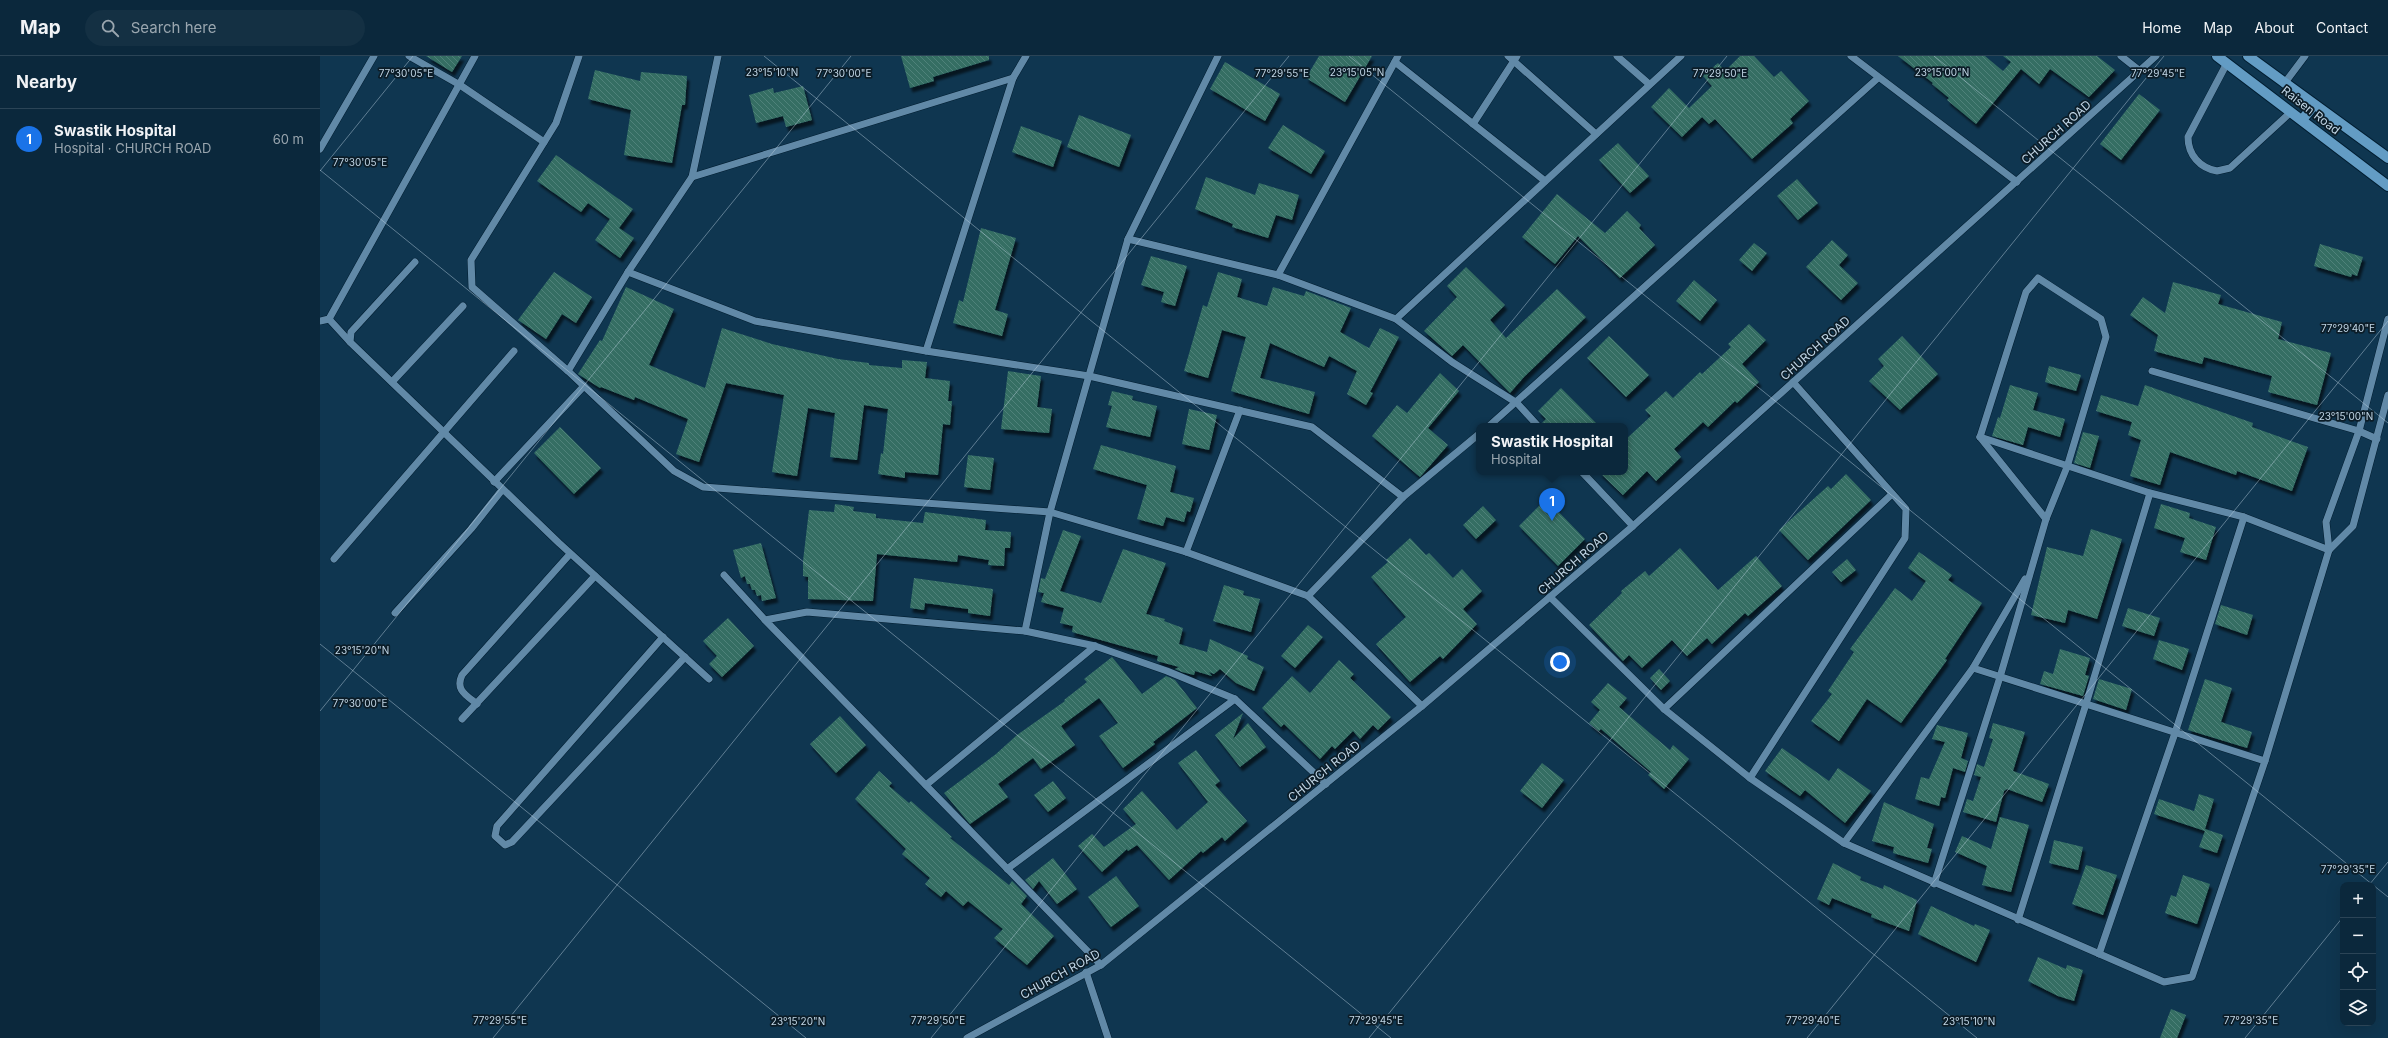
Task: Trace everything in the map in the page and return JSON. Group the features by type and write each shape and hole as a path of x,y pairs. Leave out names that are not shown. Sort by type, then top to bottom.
{"main road":[{"name":"Raisen Road","path":"2217,56 2388,186"},
{"name":"Raisen Road","path":"2248,56 2284,84 2388,157"},
{"path":"2302,120 2314,105"}],"street":[{"path":"320,149 374,56"},
{"path":"409,56 460,85 544,142"},
{"path":"329,320 475,56"},
{"path":"579,56 556,123 471,260 472,287 568,371 674,470 703,487 1050,512 1186,552 1308,596 1422,706"},
{"path":"568,371 628,272 692,177 718,56"},
{"path":"926,351 1013,78 1026,56"},
{"path":"1025,630 1050,512 1128,239 1218,56"},
{"path":"1617,56 1649,84"},
{"path":"1396,318 1681,56"},
{"path":"1851,56 2017,182"},
{"path":"2121,56 2140,71"},
{"name":"CHURCH ROAD","path":"967,1038 1101,965 1422,706 1633,526 2156,56"},
{"path":"2284,84 2305,56"},
{"path":"1473,124 1512,57 1596,134"},
{"path":"1278,275 1397,59 1473,124 1545,180"},
{"path":"2227,63 2188,137 2189,150 2198,162 2217,171 2230,168 2291,112"},
{"path":"692,177 1013,78"},
{"path":"1493,423 1517,403 1878,78"},
{"path":"1128,239 1278,275 1396,318 1452,362 1517,403 1535,423"},
{"path":"350,342 351,332 415,262"},
{"path":"628,272 755,321 926,351 1089,376 1312,427 1403,497"},
{"path":"1934,884 2000,677 2046,519 2067,467 2106,337 2102,319 2038,278 2026,292 1980,437"},
{"path":"392,382 463,306"},
{"path":"1550,597 1664,709 1750,778 1844,844 2164,982 2192,977 2264,761 2329,550 2326,522 2359,431 2388,319"},
{"path":"320,321 329,320"},
{"path":"329,320 356,350 392,382 502,490 570,554 709,678"},
{"path":"334,559 444,434 514,351"},
{"path":"2152,371 2359,431 2377,439"},
{"path":"1750,778 1905,538 1906,509 1793,382"},
{"path":"494,482 584,386"},
{"path":"2329,550 2353,526 2388,395"},
{"path":"1186,552 1240,410"},
{"path":"1308,596 1403,497 1476,436"},
{"path":"1980,437 2067,467 2150,493 2244,517 2329,550"},
{"path":"1980,437 2046,519"},
{"path":"1585,475 1633,526"},
{"path":"394,613 471,529 502,490"},
{"path":"2018,920 2150,493"},
{"path":"1664,709 1892,494"},
{"path":"2099,954 2175,733 2244,517"},
{"path":"477,704 462,692 459,682 462,675 570,554"},
{"path":"1844,844 1973,668 2030,571"},
{"path":"724,575 765,620 1101,965"},
{"path":"462,719 595,576"},
{"path":"765,620 807,612 1025,630 1095,646 1167,671 1235,699 1326,784"},
{"path":"663,637 497,826 495,836 502,843 505,845 512,842 685,657"},
{"path":"926,785 1095,646"},
{"path":"1973,668 2264,761"},
{"path":"1007,869 1235,699"},
{"path":"1086,972 1108,1038"}],"building":[{"path":"426,56 462,56 452,72"},
{"path":"901,56 989,56 989,60 933,77 934,81 910,88"},
{"path":"1319,56 1372,56 1345,102 1306,78"},
{"path":"1740,56 1754,56 1774,77 1781,71 1809,101 1790,119 1793,123 1752,159 1715,119 1709,124 1702,117 1682,137 1651,107 1669,88 1689,108 1712,86 1703,76 1718,63 1725,71"},
{"path":"1898,56 1985,56 2003,71 2011,62 2003,56 2097,56 2115,70 2089,97 2050,69 2039,84 2021,69 1976,124 1947,100 1949,98 1932,84 1933,83"},
{"path":"1225,62 1280,94 1265,121 1210,89"},
{"path":"595,70 640,81 641,72 687,76 685,105 682,105 672,163 624,155 631,110 588,99"},
{"path":"803,86 812,120 786,127 783,116 756,123 749,95 773,88 774,93"},
{"path":"2139,94 2160,110 2121,160 2100,144"},
{"path":"1079,115 1131,135 1119,167 1067,147"},
{"path":"1283,125 1325,151 1311,174 1268,148"},
{"path":"1021,126 1062,141 1053,167 1012,152"},
{"path":"1618,143 1649,176 1630,193 1599,160"},
{"path":"556,155 633,209 619,228 634,238 620,258 595,240 610,219 588,203 581,212 537,181"},
{"path":"1206,177 1255,195 1259,183 1299,195 1292,220 1276,215 1268,238 1232,227 1233,224 1195,209"},
{"path":"1797,179 1818,203 1798,220 1777,196"},
{"path":"1557,194 1605,233 1627,211 1641,225 1639,228 1655,245 1620,278 1578,236 1555,264 1522,237"},
{"path":"981,228 1016,238 995,310 1008,314 1002,336 953,323 959,300 963,302"},
{"path":"1832,240 1848,255 1839,265 1858,283 1841,300 1806,267"},
{"path":"1754,243 1767,253 1752,271 1739,260"},
{"path":"2320,244 2363,257 2357,276 2352,274 2351,277 2314,266"},
{"path":"1151,256 1187,266 1175,306 1161,302 1164,292 1141,285"},
{"path":"1466,267 1505,305 1490,320 1506,338 1557,289 1586,317 1524,377 1510,393 1463,345 1452,356 1424,331 1457,297 1447,286"},
{"path":"554,272 592,297 576,323 562,314 546,339 518,320"},
{"path":"1218,272 1242,279 1237,297 1267,306 1273,287 1304,296 1306,291 1351,308 1340,332 1369,348 1380,328 1399,337 1370,392 1373,393 1366,405 1347,394 1357,371 1329,356 1324,367 1270,343 1260,378 1315,392 1309,414 1231,391 1246,337 1222,330 1208,378 1184,371 1203,305 1207,307"},
{"path":"1694,280 1717,300 1700,321 1676,301"},
{"path":"2173,282 2221,295 2218,304 2282,322 2278,339 2331,353 2317,405 2268,392 2272,376 2204,357 2202,364 2154,351 2158,335 2130,315 2143,297 2165,313"},
{"path":"626,287 674,309 649,365 705,388 722,328 772,344 838,359 869,363 869,365 902,368 902,360 927,362 925,378 950,381 948,401 952,401 950,425 943,424 938,475 905,472 905,478 878,474 881,453 883,454 888,409 864,405 857,460 830,457 835,413 808,408 797,476 772,472 784,395 726,383 699,462 676,454 688,419 635,397 634,400 601,387 600,388 578,374 600,340 602,341"},
{"path":"1749,324 1766,340 1742,364 1759,382 1737,403 1735,401 1708,427 1703,422 1674,449 1681,457 1656,481 1647,471 1623,495 1602,475 1628,475 1628,437 1651,416 1645,410 1666,391 1673,398 1700,372 1702,374 1731,347 1728,344"},
{"path":"1609,336 1649,375 1626,397 1587,358"},
{"path":"1902,336 1938,374 1900,410 1869,381 1884,366 1878,359"},
{"path":"2049,366 2081,375 2076,391 2045,382"},
{"path":"1008,371 1041,376 1037,407 1052,409 1049,433 1001,429"},
{"path":"1440,373 1459,391 1428,428 1448,445 1420,477 1372,436 1397,405 1407,413"},
{"path":"2010,385 2038,393 2033,410 2065,419 2060,437 2028,427 2023,445 1992,436 1998,417 2000,418"},
{"path":"2145,385 2253,423 2252,427 2308,447 2292,491 2237,471 2236,475 2170,452 2160,485 2130,476 2141,440 2128,435 2132,422 2096,411 2101,395 2138,406"},
{"path":"1561,388 1596,423 1542,423 1546,419 1538,411"},
{"path":"1112,391 1133,396 1132,400 1157,406 1150,437 1106,427 1112,406 1108,405"},
{"path":"1189,409 1217,415 1209,450 1182,444"},
{"path":"560,427 601,468 574,494 534,453"},
{"path":"2083,432 2099,436 2090,468 2074,463"},
{"path":"1101,445 1176,466 1170,492 1194,498 1190,512 1187,511 1184,522 1166,517 1163,526 1137,519 1147,485 1093,469"},
{"path":"968,455 994,458 990,490 964,487"},
{"path":"1846,474 1871,500 1808,560 1779,530 1828,486 1831,489"},
{"path":"1546,499 1585,539 1558,566 1519,526"},
{"path":"835,504 854,507 853,511 876,514 876,518 923,523 925,512 986,520 985,530 1011,532 1010,548 1005,548 1004,566 988,565 989,560 958,555 957,562 877,554 873,601 808,599 808,577 803,576 803,561 809,510 834,512"},
{"path":"2161,504 2190,513 2189,518 2216,527 2206,560 2180,552 2185,538 2154,528"},
{"path":"1483,506 1496,520 1476,539 1463,525"},
{"path":"2091,529 2122,539 2097,619 2068,610 2065,623 2031,615 2047,547 2083,556"},
{"path":"1063,530 1081,536 1060,591 1101,603 1123,549 1166,563 1146,614 1165,619 1164,621 1183,628 1179,644 1207,652 1210,639 1248,656 1247,659 1264,667 1254,691 1236,683 1220,669 1214,674 1209,672 1212,676 1195,671 1194,675 1182,672 1175,669 1179,667 1157,661 1158,656 1072,632 1073,626 1060,623 1064,608 1041,602 1044,593 1038,592 1041,578 1045,579"},
{"path":"1410,538 1426,555 1429,553 1453,578 1462,569 1482,591 1463,609 1477,624 1443,659 1440,656 1410,682 1376,644 1406,617 1371,577 1388,562 1386,560"},
{"path":"761,543 776,598 762,601 761,595 757,596 755,590 752,590 750,584 747,584 745,576 741,578 733,550"},
{"path":"1680,548 1718,590 1756,556 1782,586 1748,616 1745,613 1712,644 1707,638 1687,656 1672,640 1642,668 1629,655 1623,661 1589,625 1622,593 1621,591 1645,571 1649,576"},
{"path":"1919,552 1952,575 1948,580 1982,603 1945,659 1947,660 1901,723 1867,699 1839,741 1811,721 1832,694 1828,691 1854,652 1850,649 1895,588 1912,601 1926,581 1908,568"},
{"path":"1847,559 1856,570 1841,582 1832,572"},
{"path":"914,578 993,589 990,616 968,613 968,609 925,603 924,610 910,608"},
{"path":"1224,585 1244,591 1243,595 1260,599 1251,632 1213,621"},
{"path":"2221,605 2253,615 2247,635 2215,624"},
{"path":"2128,608 2160,618 2154,636 2122,626"},
{"path":"728,618 754,646 722,677 709,664 717,656 703,641"},
{"path":"1308,625 1323,637 1295,668 1281,656"},
{"path":"2159,640 2189,649 2182,670 2153,659"},
{"path":"2060,649 2090,658 2085,675 2089,676 2083,696 2040,684 2044,671 2053,674"},
{"path":"1112,657 1142,694 1166,676 1175,680 1197,708 1153,742 1155,744 1123,768 1099,736 1118,723 1099,698 1061,726 1075,745 1041,769 1033,758 998,784 1008,797 970,824 944,793 996,754 1017,735 1065,701 1064,700 1087,682 1084,679"},
{"path":"1339,660 1354,674 1350,678 1391,717 1378,730 1373,725 1360,739 1353,731 1335,749 1332,746 1320,759 1284,724 1281,727 1262,708 1292,676 1310,693"},
{"path":"1659,669 1670,681 1661,690 1650,678"},
{"path":"2099,679 2132,689 2126,710 2093,699"},
{"path":"2205,679 2232,688 2221,722 2252,732 2247,748 2188,730"},
{"path":"1608,683 1627,698 1619,707 1670,750 1673,745 1689,759 1664,789 1648,775 1651,772 1601,729 1599,731 1589,723 1600,710 1591,702"},
{"path":"1243,713 1233,739 1248,723 1266,747 1240,767 1215,735"},
{"path":"840,716 866,745 836,773 810,744"},
{"path":"1993,723 2025,732 2013,771 2049,784 2042,802 2007,789 2004,791 1996,822 1963,812 1967,799 1973,801 1981,777 1974,775 1977,764 1984,767 1993,739 1989,738"},
{"path":"1937,725 1968,733 1961,758 1968,761 1965,772 1953,768 1945,798 1941,797 1939,806 1915,799 1921,777 1929,779 1945,742 1932,739"},
{"path":"1782,748 1829,781 1838,768 1871,791 1845,823 1805,790 1800,796 1765,771"},
{"path":"1196,750 1220,781 1215,785 1247,821 1225,841 1222,837 1203,853 1201,851 1169,880 1137,845 1128,851 1127,849 1102,872 1078,846 1092,834 1104,847 1136,824 1123,809 1142,791 1177,830 1208,802 1178,763"},
{"path":"1542,763 1564,780 1542,808 1520,791"},
{"path":"879,771 892,783 889,786 909,803 911,801 952,837 950,838 1009,885 1012,881 1027,896 1021,904 1054,936 1027,965 994,938 1003,929 968,901 963,906 946,891 941,897 925,884 930,878 902,854 906,849 855,799"},
{"path":"1053,781 1066,798 1048,812 1034,795"},
{"path":"2199,794 2214,799 2205,829 2223,835 2217,853 2199,847 2205,831 2154,814 2159,799 2194,811"},
{"path":"1884,802 1934,824 1927,848 1932,849 1928,863 1893,853 1894,847 1872,841"},
{"path":"2000,817 2029,825 2011,892 1982,885 1987,866 1955,852 1962,836 1991,849"},
{"path":"2054,840 2083,847 2078,870 2049,863"},
{"path":"1053,858 1077,889 1057,904 1039,881 1033,889 1025,880"},
{"path":"1833,863 1861,877 1860,880 1883,889 1884,885 1917,900 1909,931 1871,917 1872,914 1832,898 1829,905 1817,899"},
{"path":"2086,865 2117,875 2103,915 2072,904"},
{"path":"2183,875 2210,884 2197,924 2165,913 2171,895 2176,897"},
{"path":"1116,876 1139,906 1111,927 1088,897"},
{"path":"1931,906 1974,926 1975,924 1990,930 1976,962 1918,934"},
{"path":"2038,957 2066,969 2067,965 2083,970 2074,1001 2058,996 2028,981"},
{"path":"2171,1009 2186,1015 2177,1038 2160,1038"}],"place":[{"name":"Swastik Hospital","path":"1552,521"}]}
